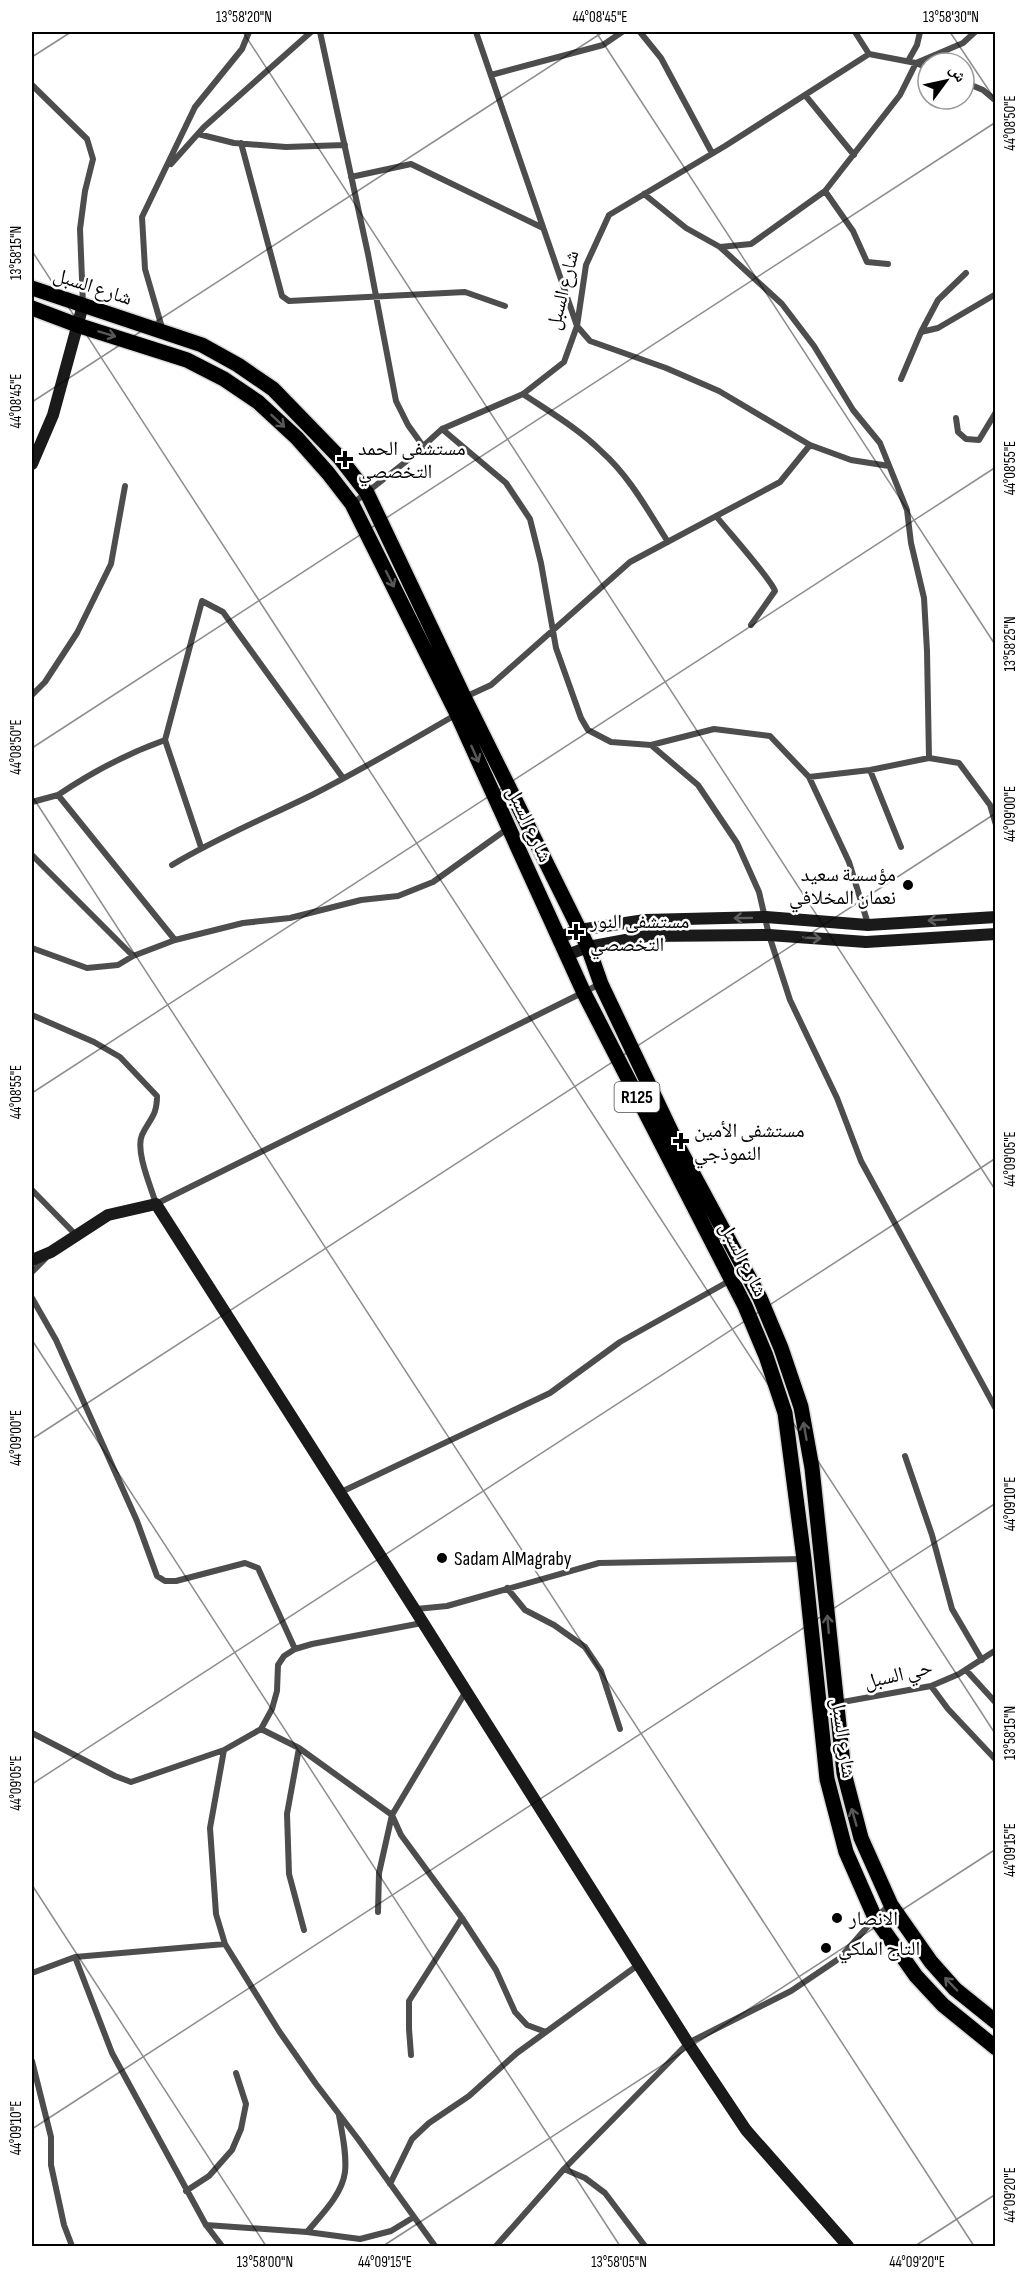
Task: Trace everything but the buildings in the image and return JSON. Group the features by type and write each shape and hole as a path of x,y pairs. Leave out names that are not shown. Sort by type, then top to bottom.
{"main road":[{"name":"شارع السبل","path":"32,288 202,345 238,365 273,389 339,457 367,493 464,698 588,947 601,984 679,1148 760,1298 781,1348 801,1407 812,1468 844,1773 852,1812 891,1905 931,1962 955,1989 996,2022"},
{"name":"شارع السبل","path":"32,309 77,326 187,360 224,379 258,402 297,438 352,504 457,714 584,993 732,1280 766,1356 784,1413 804,1559 827,1779 846,1852 875,1918 916,1976 943,2005 996,2048"}],"street":[{"path":"164,331 146,269 142,217 195,107 242,49 249,32"},
{"path":"165,171 198,134 311,32"},
{"path":"320,32 396,401 423,447"},
{"path":"476,32 577,326 590,341 666,368 719,391 810,445 851,460 889,466"},
{"path":"491,75 603,45 622,32"},
{"path":"640,32 661,58 712,153"},
{"path":"720,247 751,244 825,191 900,95 916,63 869,54 855,32"},
{"path":"908,61 917,45 920,32"},
{"path":"944,51 963,43 975,32"},
{"name":"شارع السبل","path":"352,504 442,429 523,394 564,362 577,326 586,265 609,215 869,54"},
{"path":"32,85 87,139 93,159 85,190 80,229 83,305 52,415 32,464"},
{"path":"976,87 996,101"},
{"path":"805,95 854,155"},
{"path":"198,134 241,143 286,147 345,145"},
{"path":"241,143 282,296 285,299 289,301 465,292 505,306"},
{"path":"351,177 411,164 543,228"},
{"path":"825,191 853,231 867,262 888,264"},
{"path":"644,194 686,228 720,247 782,304 814,346 853,410 880,443 907,510 911,543 924,598 929,758"},
{"path":"901,379 921,332 938,300 966,273"},
{"path":"921,332 938,328 996,294"},
{"path":"523,394 573,428 603,452 634,488 668,542"},
{"path":"956,418 958,432 966,439 979,440 996,412"},
{"path":"442,429 506,483 530,519 541,563 556,648 581,718 588,730 611,742 651,745 714,729 770,736 809,777 849,862 868,925"},
{"path":"464,698 491,685 630,562 780,482 810,445"},
{"path":"32,695 45,682 77,633 111,564 125,486"},
{"path":"716,516 773,584 775,591 751,625"},
{"path":"201,848 165,740 202,601 223,612 343,778"},
{"path":"171,865 343,778 457,714"},
{"path":"32,802 58,795 87,775 131,752 165,740"},
{"path":"651,745 698,785 736,843 759,892 769,935 790,1000 837,1098 861,1161 996,1409"},
{"path":"809,777 870,770 929,758 959,763 990,805 996,825"},
{"path":"870,770 901,847"},
{"path":"58,795 175,940"},
{"path":"32,948 87,968 118,965 133,956 175,940 243,923 290,918 361,900 398,896 433,882 508,828"},
{"path":"32,855 133,956"},
{"path":"560,937 579,930 645,920 766,917 868,925 996,917"},
{"path":"567,955 588,947 647,936 769,935 867,942 996,934"},
{"path":"32,1260 51,1252 108,1215 156,1204 601,984"},
{"path":"32,1015 94,1042 120,1057 157,1096 157,1107 141,1136 140,1153 156,1204 688,2043 746,2130 848,2247"},
{"path":"32,1190 76,1235"},
{"path":"32,1272 51,1252"},
{"path":"340,1492 550,1393 620,1342 732,1280"},
{"path":"32,1298 56,1340 137,1521 158,1576 165,1581 176,1581 245,1563 258,1568 295,1649"},
{"path":"905,1456 932,1535 952,1609 982,1659"},
{"path":"415,1610 447,1606 599,1563 804,1559"},
{"path":"507,1588 525,1610 554,1625 585,1647 601,1671 620,1729"},
{"path":"32,1733 130,1782 224,1750 261,1729 272,1709 278,1665 284,1656 295,1649 423,1622"},
{"name":"حي السبل","path":"836,1704 931,1686 966,1670 996,1650"},
{"path":"966,1670 996,1703"},
{"path":"931,1686 948,1709 996,1760"},
{"path":"378,1912 379,1873 392,1815 466,1691"},
{"path":"261,1729 299,1748 392,1815 401,1835 462,1918 496,1970 515,2012 527,2025 546,2032"},
{"path":"299,1748 287,1814 289,1874 304,1930"},
{"path":"224,1750 210,1828 216,1914 225,1944 279,2031 435,2247"},
{"path":"496,2247 564,2169 688,2043 791,1991 840,1958 875,1918 891,1905"},
{"path":"411,2055 409,2001 462,1918"},
{"path":"32,1973 75,1957 225,1944"},
{"path":"75,1957 112,2053 186,2191 222,2247"},
{"path":"390,2184 412,2139 429,2124 469,2096 517,2053 639,1965"},
{"path":"32,2061 51,2137 51,2165 64,2225 72,2247"},
{"path":"186,2191 208,2176 232,2150 241,2129 246,2104 236,2073"},
{"path":"307,2232 333,2201 345,2174 344,2143 338,2112"},
{"path":"564,2169 585,2178 605,2193 645,2247"},
{"path":"206,2225 307,2232 360,2239 391,2231 414,2217"}],"place":[{"name":"مستشفى الحمد التخصصي","path":"345,459"},
{"name":"مؤسسة سعيد نعمان المخلافي","path":"908,885"},
{"name":"مستشفى النور التخصصي","path":"576,932"},
{"name":"مستشفى الأمين النموذجي","path":"681,1141"},
{"name":"Sadam AlMagraby","path":"442,1558"},
{"name":"الانصار","path":"837,1918"},
{"name":"التاج الملكي","path":"826,1948"}]}
